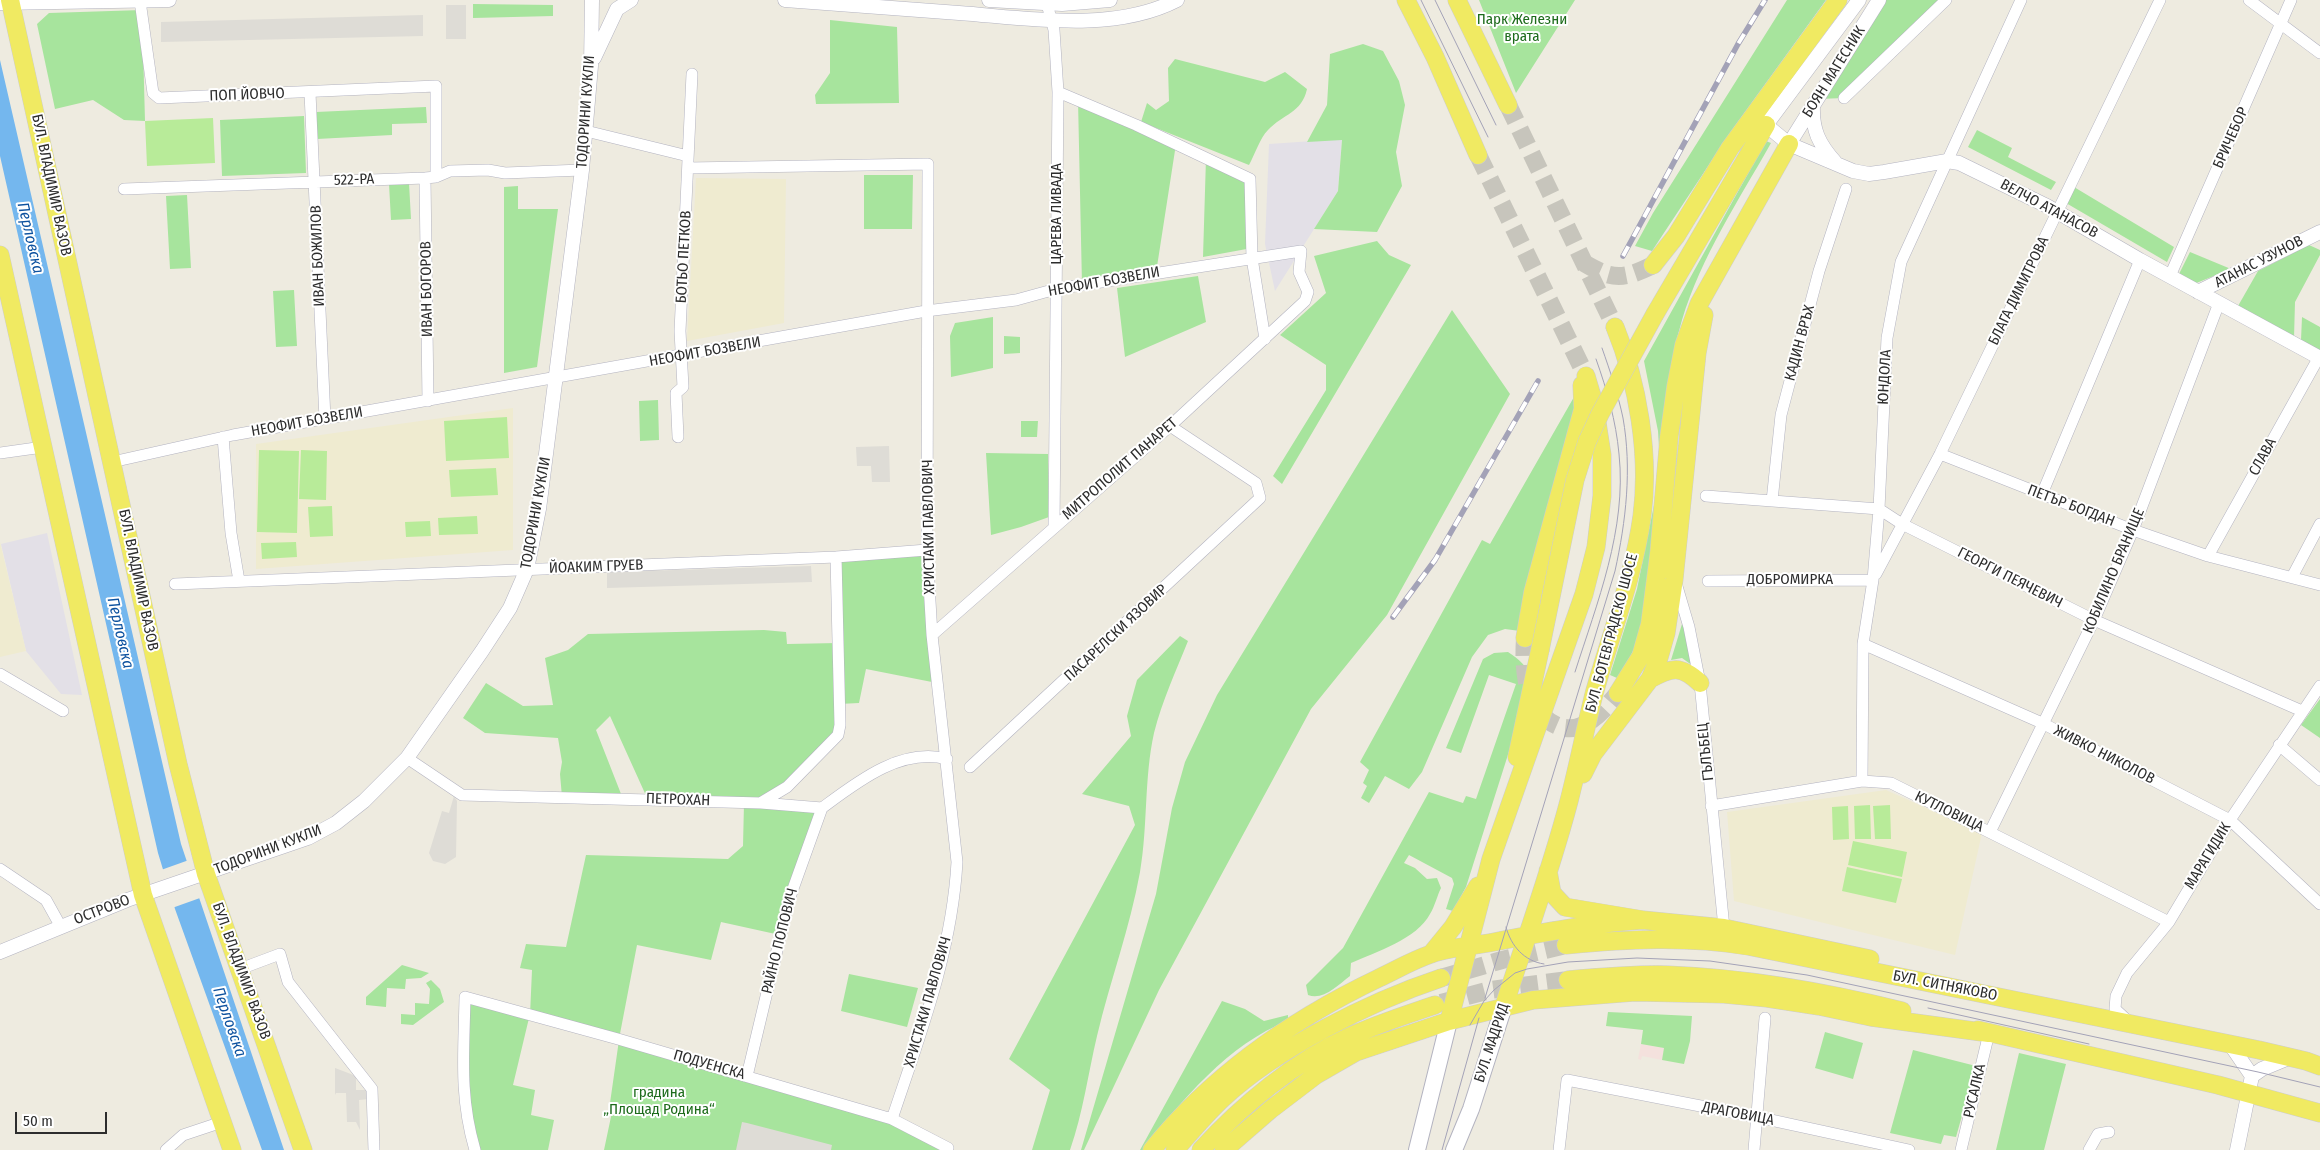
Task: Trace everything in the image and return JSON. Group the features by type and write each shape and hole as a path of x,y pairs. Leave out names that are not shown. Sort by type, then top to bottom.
{"main road":[{"path":"1406,0 1435,57 1478,155"},
{"path":"1457,0 1508,105"},
{"path":"1652,265 1676,236 1730,148 1838,0"},
{"name":"БУЛ. ВЛАДИМИР ВАЗОВ","path":"7,2 112,462 178,764 200,875 240,969 303,1150"},
{"path":"1504,817 1575,480 1587,442 1600,414 1655,314 1766,124"},
{"path":"1618,693 1641,656 1650,624 1676,386 1684,345 1699,304 1711,280 1789,144"},
{"path":"0,255 143,895 232,1150"},
{"path":"1569,802 1592,754 1650,679 1658,661 1666,633 1674,579 1697,353 1711,280"},
{"name":"БУЛ. БОТЕВГРАДСКО ШОСЕ","path":"1527,936 1569,802 1594,695 1628,577 1642,516 1644,468 1638,404 1629,366 1615,327"},
{"path":"1417,1150 1491,859 1504,817 1584,594 1596,547 1602,496 1602,455 1594,403 1584,379 1583,409 1532,592 1525,638"},
{"path":"1650,679 1668,670 1682,670 1689,673 1700,683"},
{"path":"1431,954 1461,914 1480,883 1491,859"},
{"path":"1548,868 1552,893 1564,907 1643,920 1724,928 1928,972 2005,998"},
{"path":"1152,1150 1181,1116 1216,1083 1281,1033 1361,986 1431,954 1573,927 1643,920"},
{"name":"БУЛ. МАДРИД","path":"1454,1150 1471,1109 1527,936"},
{"name":"БУЛ. СИТНЯКОВО","path":"1566,945 1627,940 1713,940 2230,1044 2291,1057 2320,1066"},
{"path":"1568,980 1627,975 1668,975 1744,981 1876,1004 1989,1033 2249,1094 2320,1113"},
{"path":"1175,1150 1222,1099 1268,1062 1404,990 1441,978"},
{"path":"1224,1150 1270,1110 1316,1075 1356,1052 1449,1021 1533,1000 1635,992 1724,994 1767,998 1871,1016 1989,1033"},
{"path":"1201,1150 1217,1132 1260,1095 1311,1058 1348,1038 1435,1005"}],"street":[{"path":"7,2 169,0"},
{"name":"ТОДОРИНИ КУКЛИ","path":"200,875 308,838 336,823 364,802 407,758 510,608 527,569 540,508 586,131 591,66 592,0"},
{"path":"591,66 616,9 632,0"},
{"path":"785,0 1052,21 1117,19 1145,12 1177,0"},
{"path":"989,0 1046,2 1110,0"},
{"name":"БОЯН МАГЕСНИК","path":"1766,124 1859,0"},
{"name":"БОЯН МАГЕСНИК","path":"1789,144 1879,0"},
{"name":"БОЯН МАГЕСНИК","path":"1844,98 1946,0"},
{"name":"ЮНДОЛА","path":"1862,781 1864,644 1873,580 1879,510 1887,338 1901,262 1946,160 2021,0"},
{"name":"БЛАГА ДИМИТРОВА","path":"1873,580 1940,454 2160,0"},
{"path":"2249,0 2320,52"},
{"name":"БРИЧЕБОР","path":"2170,276 2291,0"},
{"name":"ПОП ЙОВЧО","path":"140,1 155,96 159,98 310,93 436,86"},
{"name":"ЦАРЕВА ЛИВАДА","path":"1046,2 1054,30 1058,92 1054,528"},
{"name":"БОТЬО ПЕТКОВ","path":"678,437 676,393 683,387 680,356 692,74"},
{"name":"ИВАН БОГОРОВ","path":"428,401 431,177 436,86"},
{"path":"1058,92 1136,125 1250,179 1252,258 1266,339"},
{"name":"ИВАН БОЖИЛОВ","path":"310,93 325,419"},
{"path":"1814,106 1813,119 1816,136 1822,147 1839,166"},
{"name":"ВЕЛЧО АТАНАСОВ","path":"1766,124 1789,144 1839,166 1869,174 1946,160 1970,168 2058,212 2140,260 2319,358"},
{"path":"586,131 628,143 688,156"},
{"name":"ХРИСТАКИ ПАВЛОВИЧ","path":"688,168 928,164 926,311 927,550 932,635 957,862 955,891 944,954 934,993 892,1119"},
{"name":"522-РА","path":"124,188 431,177 450,171 488,170 505,173 582,170"},
{"name":"КАДИН ВРЪХ","path":"1772,501 1781,415 1819,271 1846,189"},
{"name":"АТАНАС УЗУНОВ","path":"2198,292 2320,232"},
{"name":"НЕОФИТ БОЗВЕЛИ","path":"112,462 223,437 556,379 926,311 1016,300 1056,289 1301,251 1299,272 1308,292 1305,301"},
{"path":"2042,494 2140,260"},
{"name":"МИТРОПОЛИТ ПАНАРЕТ","path":"932,635 1170,426 1305,301"},
{"name":"КОБИЛИНО БРАНИЩЕ","path":"1990,832 2094,620 2133,530 2219,303"},
{"name":"СЛАВА","path":"2208,556 2319,358"},
{"name":"ПАСАРЕЛСКИ ЯЗОВИР","path":"970,767 1260,498 1256,483 1170,426"},
{"path":"223,437 231,533 239,581"},
{"path":"0,452 43,447"},
{"name":"ПЕТЪР БОГДАН","path":"1940,454 2133,530 2208,556 2320,585"},
{"name":"ГЕОРГИ ПЕЯЧЕВИЧ","path":"1706,496 1879,510 1902,524 2094,620 2302,711"},
{"path":"2292,577 2320,524"},
{"name":"ЙОАКИМ ГРУЕВ","path":"175,584 836,557 927,550"},
{"path":"761,803 787,787 838,735 840,725 836,557"},
{"name":"ГЪЛЪБЕЦ","path":"1674,579 1689,627 1700,683 1724,928"},
{"name":"ДОБРОМИРКА","path":"1708,581 1873,580"},
{"name":"ЖИВКО НИКОЛОВ","path":"1864,644 2042,724 2230,820 2320,904"},
{"path":"0,674 63,711"},
{"name":"МАРАГИДИК","path":"2131,1024 2115,1008 2116,996 2127,973 2169,922 2230,820 2278,745 2320,686"},
{"path":"2278,745 2320,780"},
{"path":"822,808 846,790 892,763 917,756 932,755 946,759"},
{"name":"ПЕТРОХАН","path":"407,758 462,795 761,803 822,808"},
{"name":"КУТЛОВИЦА","path":"1711,806 1862,781 1891,783 2169,922"},
{"name":"РАЙНО ПОПОВИЧ","path":"748,1076 789,900 822,808"},
{"path":"0,868 46,900 61,927"},
{"name":"ОСТРОВО","path":"0,952 143,895 200,875"},
{"path":"240,969 280,954 288,982 372,1089 374,1150"},
{"name":"ПОДУЕНСКА","path":"475,1150 468,1126 462,1086 465,997 748,1076 892,1119 948,1148"},
{"path":"1754,1150 1765,1018"},
{"name":"РУСАЛКА","path":"1961,1150 1989,1033"},
{"path":"2230,1044 2252,1076 2237,1150"},
{"path":"2252,1076 2262,1069 2291,1057"},
{"name":"ДРАГОВИЦА","path":"1559,1150 1567,1080 1757,1117 1908,1150"},
{"path":"166,1150 183,1135 222,1122"},
{"path":"2088,1150 2098,1134 2109,1132"}],"shaded area":[{"path":"446,5 466,5 466,39 446,39"},
{"path":"423,15 423,36 161,42 161,22"},
{"path":"1342,139 1338,191 1275,291 1265,244 1269,144"},
{"path":"696,178 786,179 784,323 687,341"},
{"path":"513,408 513,550 256,569 256,444"},
{"path":"889,446 890,482 872,482 871,466 857,466 856,447"},
{"path":"47,533 82,695 61,694 26,651 1,544"},
{"path":"0,542 26,651 0,657"},
{"path":"811,566 812,582 607,588 607,572"},
{"path":"1886,790 1982,833 1955,955 1734,901 1727,812"},
{"path":"454,796 457,801 456,857 445,864 433,861 429,853 442,811 449,813"},
{"path":"1641,1044 1665,1048 1662,1060 1642,1056 1641,1060 1638,1059"},
{"path":"335,1068 356,1076 356,1090 367,1090 369,1099 359,1100 360,1130 356,1122 347,1122 346,1093 336,1093 335,1095"},
{"path":"742,1122 832,1145 831,1150 736,1150"}],"green space":[{"name":"Парк Железни врата","path":"1479,0 1575,0 1516,93"},
{"path":"1787,0 1826,0 1730,133 1652,251 1635,246 1653,213"},
{"path":"1879,0 1946,0 1844,98 1818,99"},
{"path":"473,4 553,5 553,16 473,18"},
{"path":"142,10 145,121 124,120 93,100 55,109 37,24 49,13"},
{"path":"830,20 897,27 899,103 816,104 815,95 830,73"},
{"path":"1363,44 1383,51 1399,81 1405,105 1396,152 1402,186 1377,232 1314,229 1338,191 1342,140 1307,142 1327,105 1330,54"},
{"path":"1175,59 1265,82 1285,72 1307,89 1305,97 1296,108 1265,133 1249,165 1141,122 1147,103 1156,110 1169,101 1168,68"},
{"path":"1078,100 1176,144 1156,273 1082,285"},
{"path":"426,107 427,123 392,124 392,135 317,139 316,112"},
{"path":"304,116 306,173 222,176 220,120"},
{"path":"213,118 215,163 147,166 145,121"},
{"path":"1977,130 2012,148 2008,157 2056,182 2051,190 1968,147"},
{"path":"1766,141 1771,143 1710,251 1699,274 1682,320 1670,373 1660,463 1658,431 1644,361"},
{"path":"1206,158 1250,179 1252,248 1203,257"},
{"path":"864,175 913,175 912,229 864,229"},
{"path":"409,183 411,219 391,220 389,184"},
{"path":"518,186 518,209 558,209 537,367 504,373 504,187"},
{"path":"2074,187 2174,247 2167,262 2066,203"},
{"path":"187,195 191,268 170,269 166,196"},
{"path":"1377,241 1389,255 1411,265 1282,484 1273,476 1326,390 1326,365 1280,335 1326,293 1314,256"},
{"path":"2309,245 2320,250 2320,255 2295,302 2294,338 2238,306 2258,271"},
{"path":"2190,252 2231,269 2194,284 2178,276"},
{"path":"1198,276 1206,322 1125,357 1117,288"},
{"path":"294,290 297,346 276,347 273,291"},
{"path":"1452,310 1510,394 1387,615 1311,709 1159,990 1084,1150 1081,1150 1156,894 1172,808 1185,762 1217,695"},
{"path":"993,317 993,368 951,377 950,336 955,323"},
{"path":"2302,317 2320,327 2320,351 2301,340"},
{"path":"1004,336 1020,337 1020,353 1004,354"},
{"path":"1578,390 1578,411 1520,631 1505,629 1488,635 1472,657 1422,772 1409,789 1385,776 1369,803 1361,798 1367,786 1363,783 1369,770 1360,762 1482,540 1490,544"},
{"path":"658,400 659,440 640,441 639,401"},
{"path":"507,417 509,458 446,461 444,421"},
{"path":"1021,421 1038,421 1037,437 1021,437"},
{"path":"259,450 299,451 297,533 257,532"},
{"path":"301,450 327,451 326,500 299,499"},
{"path":"986,453 1048,454 1049,517 991,535"},
{"path":"496,468 498,495 451,497 449,470"},
{"path":"1654,505 1654,541 1641,633 1629,660 1617,678 1610,675 1637,589"},
{"path":"332,506 333,536 310,537 308,507"},
{"path":"477,516 478,534 439,535 438,518"},
{"path":"430,521 431,536 406,537 405,522"},
{"path":"296,542 297,557 262,559 261,543"},
{"name":"градина „Площад Родина“","path":"927,550 937,683 866,669 859,703 839,704 838,735 762,802 822,808 780,935 721,922 711,960 637,945 619,1039 875,1115 947,1150 604,1150 612,1112 610,1103 619,1040 529,1018 513,1085 535,1090 531,1115 554,1120 548,1150 475,1150 468,1126 465,997 530,1015 532,970 520,968 526,944 566,947 586,855 728,859 743,846 744,803 648,800 610,716 596,730 623,799 562,797 560,774 562,762 558,738 485,733 463,718 486,683 523,706 553,705 545,658 568,650 588,634 764,630 786,632 787,644 838,643 836,557"},
{"path":"1682,624 1693,666 1682,658 1671,660"},
{"path":"1180,636 1188,641 1161,709 1151,750 1144,837 1136,893 1102,1015 1075,1136 1070,1150 1032,1150 1050,1090 1009,1059 1135,825 1129,806 1082,794 1131,736 1127,716 1137,680"},
{"path":"1508,652 1523,664 1532,679 1466,887 1453,911 1446,909 1454,884 1452,878 1409,855 1404,863 1415,868 1427,879 1437,878 1441,888 1432,911 1424,923 1406,938 1351,963 1350,976 1330,991 1319,996 1308,995 1306,985 1343,948 1429,792 1463,803 1466,796 1476,799 1516,684 1489,675 1461,753 1446,748 1483,659 1494,653"},
{"path":"2320,699 2320,738 2301,725"},
{"path":"1870,805 1871,839 1855,839 1854,806"},
{"path":"1890,805 1891,839 1875,839 1873,806"},
{"path":"1848,806 1849,839 1833,840 1832,807"},
{"path":"1853,841 1907,852 1902,877 1848,865"},
{"path":"1847,867 1902,879 1896,903 1842,891"},
{"path":"402,965 429,973 421,978 406,979 405,989 387,988 386,1007 366,1005 366,997"},
{"path":"849,974 918,988 907,1027 841,1011"},
{"path":"431,980 440,989 444,1002 413,1025 401,1024 401,1014 415,1015 415,1003 429,1004 430,989 426,983"},
{"path":"1222,1001 1245,1009 1264,1021 1288,1015 1288,1021 1266,1031 1226,1059 1190,1093 1143,1150 1140,1150"},
{"path":"1608,1012 1692,1016 1690,1041 1684,1064 1662,1060 1664,1048 1641,1044 1643,1030 1606,1026"},
{"path":"1825,1032 1863,1043 1853,1079 1815,1068"},
{"path":"1913,1050 1976,1066 1956,1137 1944,1135 1941,1144 1890,1133"},
{"path":"2019,1053 2066,1064 2044,1150 1996,1150"}],"water":[{"name":"Перловска","path":"0,60 181,844 284,1150 262,1150 175,909 158,853 0,156"}],"pier":[{"path":"189,860 200,898 172,908 161,870"}],"tunnel":[{"path":"1508,105 1615,327"},
{"path":"1478,155 1586,376"},
{"path":"1584,263 1603,273 1618,276 1633,273 1653,265"},
{"path":"1525,638 1528,688 1539,711 1547,720 1563,728 1581,726 1597,716 1618,693"},
{"path":"1441,978 1502,960 1566,945"},
{"path":"1441,1003 1490,990 1568,980"}],"tram line":[{"path":"1421,0 1488,137"},
{"path":"1435,0 1496,125"},
{"path":"1485,998 1615,571 1619,552 1625,514 1627,476 1626,437 1619,400 1602,348"},
{"path":"1575,672 1601,592 1619,510 1618,442 1604,382 1596,359"},
{"path":"1506,927 1511,940 1519,951 1530,960 1544,964"},
{"path":"1470,1025 1484,1001 1494,990 1515,973 1527,969 1568,962 1637,958 1710,961 1807,975 2320,1087"},
{"path":"1928,1008 2089,1044"},
{"path":"1442,1150 1479,1018"}],"railway":[{"path":"1623,256 1738,44 1765,0"},
{"path":"1393,617 1435,560 1538,381"}]}
